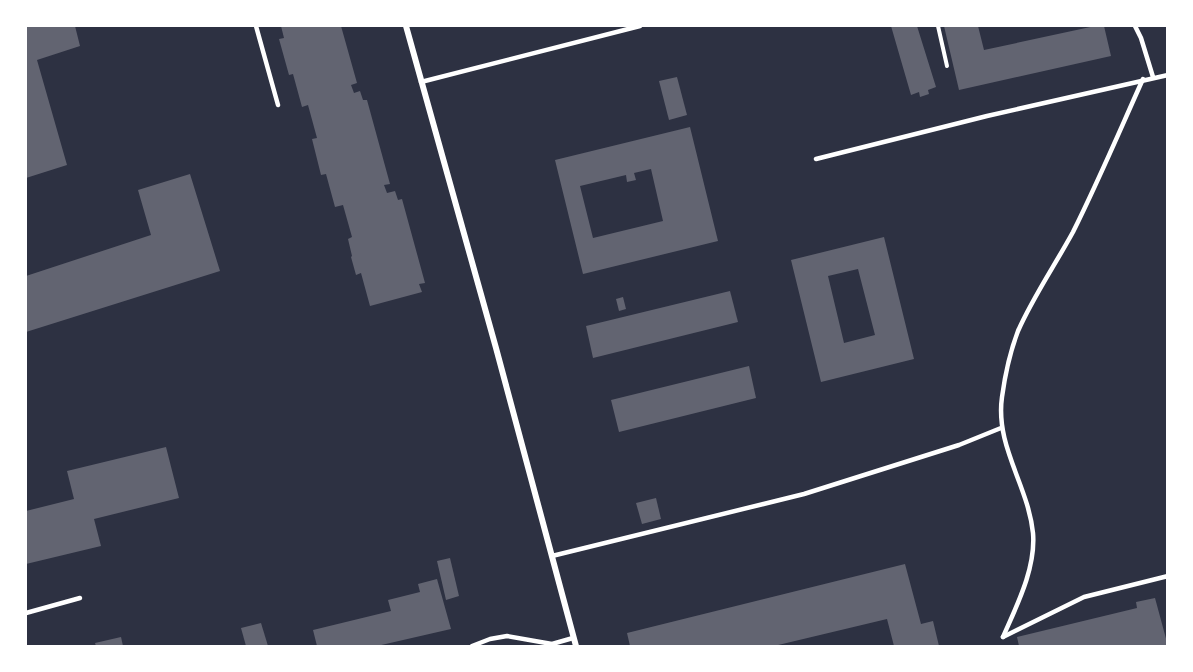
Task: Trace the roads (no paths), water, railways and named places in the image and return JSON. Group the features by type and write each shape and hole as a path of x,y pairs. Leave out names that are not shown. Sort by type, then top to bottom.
{"street":[{"path":"406,26 576,646"}],"lane":[{"path":"256,26 278,105"},
{"path":"421,82 640,26"},
{"path":"1135,26 1153,77"},
{"path":"816,159 1167,75"},
{"path":"1143,79 1074,230 1019,329 1011,352 1000,409 1001,428 1029,515 1033,544 1022,591 1003,637 1084,597 1167,576"},
{"path":"552,556 804,494 959,445 1001,428"},
{"path":"26,613 80,598"},
{"path":"472,646 507,636 552,644 573,638"}]}
